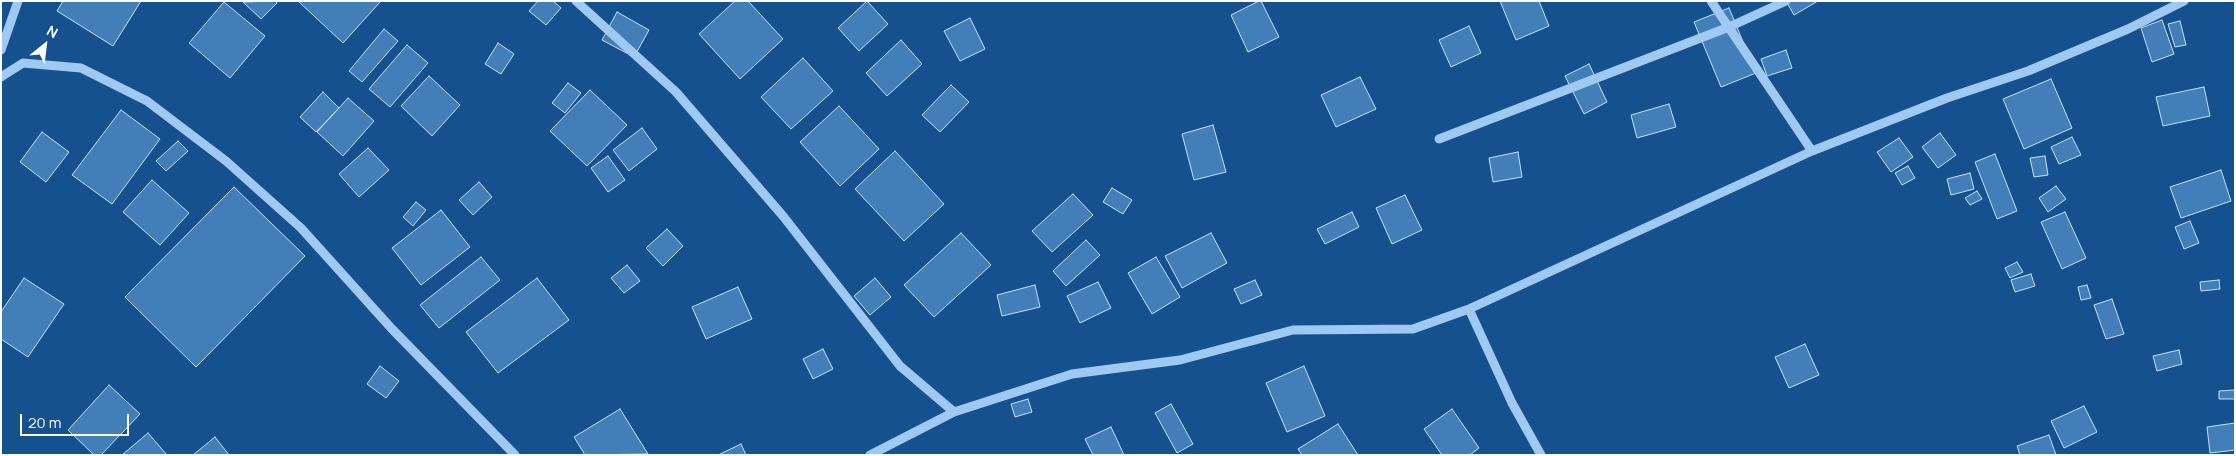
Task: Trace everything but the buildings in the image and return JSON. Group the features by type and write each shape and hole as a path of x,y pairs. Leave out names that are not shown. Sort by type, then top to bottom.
{"street":[{"path":"1,50 18,1"},
{"path":"576,1 676,92 782,216 900,366 954,412"},
{"path":"1711,1 1812,150"},
{"path":"1439,139 1729,27 1786,1"},
{"path":"870,455 954,412 1072,374 1180,360 1293,330 1413,329 1469,309 1812,150 1947,98 2028,71 2128,29 2184,1"},
{"path":"1,77 23,63 81,68 147,101 226,161 301,228 392,329 515,455"},
{"path":"1469,309 1512,403 1541,455"}]}
